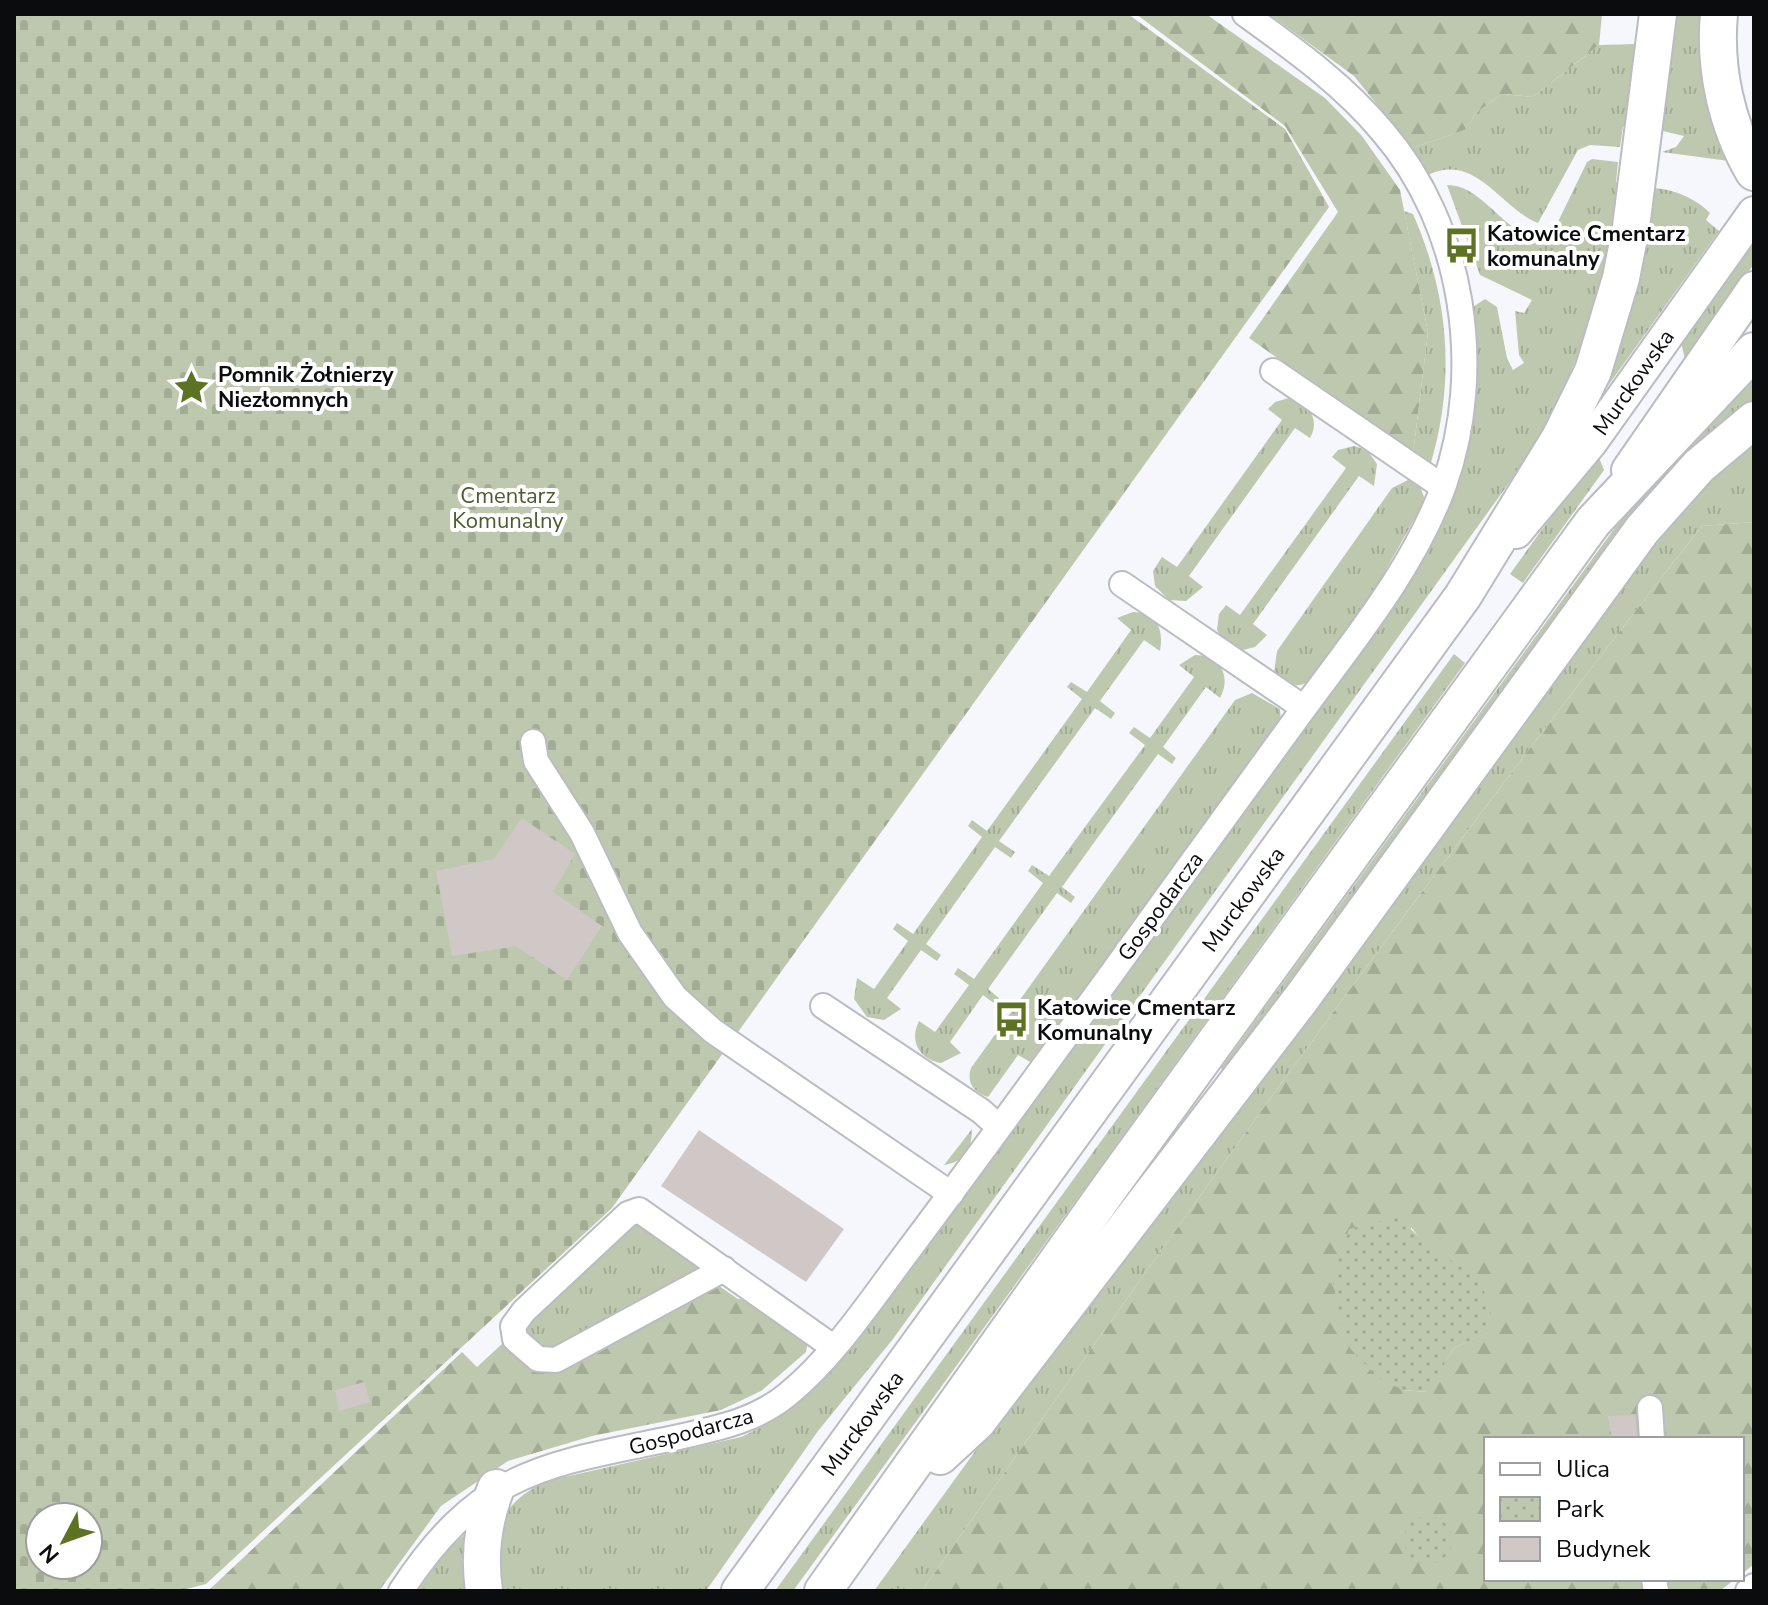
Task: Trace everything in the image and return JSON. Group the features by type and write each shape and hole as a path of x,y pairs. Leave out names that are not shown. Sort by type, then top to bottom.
{"highway":[{"path":"1463,596 1560,438 1593,371 1621,278 1631,227 1658,14"},
{"path":"1719,14 1716,49 1726,105 1754,172"},
{"path":"1593,522 1754,351"},
{"path":"889,1503 977,1422 1301,999 1642,530 1699,466 1754,420"},
{"name":"Murckowska","path":"823,1591 889,1503 1110,1187 1593,522"},
{"name":"Murckowska","path":"740,1591 1463,596"},
{"path":"484,1591 481,1565 485,1519 496,1488"}],"main road":[{"name":"Murckowska","path":"1463,596 1591,442 1754,213"},
{"name":"Murckowska","path":"1593,522 1754,288"}],"street":[{"name":"Gospodarcza","path":"401,1591 441,1535 464,1512 496,1488 566,1462 723,1427 755,1416 790,1393 833,1347 951,1194 1397,575 1443,487 1457,442 1465,363 1453,273 1434,217 1409,166 1363,109 1332,80 1245,14"},
{"path":"1273,371 1443,487"},
{"path":"1122,584 1304,708"},
{"path":"533,742 536,761 582,833 630,933 675,997 713,1031 951,1194"},
{"path":"823,1006 981,1111 999,1127"},
{"path":"724,1269 556,1360 538,1359 515,1339 513,1326 524,1311 633,1210 639,1210 724,1269 833,1347"},
{"path":"1650,1408 1652,1437"},
{"path":"1748,1591 1754,1586"}],"green space":[{"name":"Cmentarz Komunalny","path":"14,14 1128,14 1285,129 1329,207 612,1208 206,1584 179,1591 14,1591"},
{"path":"1136,14 1206,14 1325,98 1362,136 1400,190 1428,332 1413,454 1249,338 1338,212 1285,126"},
{"path":"1269,14 1602,14 1599,45 1533,97 1502,94 1476,113 1465,130 1412,148 1354,76"},
{"path":"1672,14 1705,14 1729,161 1662,152 1676,147 1684,136 1658,130"},
{"path":"1637,44 1626,126 1623,127 1620,147 1590,145 1578,150 1538,223 1524,216 1474,176 1445,170 1428,175 1412,148 1465,130 1476,113 1502,94 1533,97 1599,45"},
{"path":"1592,159 1618,162 1616,182 1620,184 1615,221 1591,318 1568,379 1537,444 893,1339 818,1431 706,1591 495,1591 494,1555 500,1525 507,1512 530,1490 547,1481 741,1437 791,1407 832,1368 857,1338 1441,523 1460,471 1472,417 1476,362 1473,307 1485,299 1497,307 1507,358 1513,370 1524,363 1519,355 1515,311 1524,313 1532,300 1480,275 1447,185 1471,192 1513,227 1537,238 1555,228 1587,162"},
{"path":"1650,188 1675,192 1697,203 1710,213 1706,220 1719,231 1597,401"},
{"path":"1404,211 1413,214 1425,245 1441,307 1445,338 1443,402 1430,466 1413,454 1428,332"},
{"path":"1754,236 1754,264 1685,359 1680,338"},
{"path":"1754,364 1754,401 1734,415 1223,1072 1221,1068 1660,466"},
{"path":"1289,398 1307,405 1314,425 1310,438 1295,428 1189,576 1203,587 1186,601 1169,600 1155,586 1153,571 1162,557 1177,567 1282,420 1268,409 1275,402"},
{"path":"1754,439 1754,522 1702,526 1500,787 1304,1052 922,1591 874,1591 1104,1273 1686,500"},
{"path":"1354,446 1367,450 1377,464 1374,486 1359,476 1253,624 1267,635 1255,647 1243,650 1224,642 1217,630 1219,614 1226,605 1240,615 1346,468 1332,457 1338,450"},
{"path":"1597,453 1604,470 1523,583 1510,574"},
{"path":"1410,479 1419,483 1425,500 1374,591 1310,681 1295,685 1281,681 1274,673 1277,651 1392,488"},
{"path":"1754,522 1754,1564 1744,1572 1744,1437 1484,1437 1484,1581 1732,1581 1720,1591 922,1591 1304,1052 1600,656 1702,526","holes":["1411,1227 1490,1331 1454,1348 1426,1392 1403,1390"]},
{"path":"1133,612 1148,615 1157,624 1161,636 1160,651 1144,640 1100,701 1115,713 1111,719 1095,708 999,841 1015,852 1011,858 995,847 926,944 941,955 937,961 921,950 887,998 901,1009 884,1020 867,1017 854,999 857,978 874,989 908,941 893,929 897,923 913,934 982,837 968,826 972,820 987,831 1082,699 1067,687 1071,682 1087,692 1131,630 1117,618"},
{"path":"1454,654 1465,663 852,1510 793,1591 775,1591"},
{"path":"1195,655 1211,659 1221,668 1225,682 1220,698 1206,687 1163,747 1176,758 1172,764 1158,754 1062,887 1075,897 1071,903 1057,893 988,989 999,998 995,1004 983,995 950,1042 961,1053 941,1063 927,1058 916,1042 919,1021 935,1032 969,985 954,974 958,968 974,979 1043,883 1028,871 1032,865 1049,876 1145,745 1129,733 1134,727 1150,738 1194,677 1179,665"},
{"path":"1252,693 1280,709 1281,722 1032,1063 1018,1055 988,1097 979,1092 970,1082 971,1068 1235,700"},
{"path":"972,1129 966,1153 957,1161 944,1165"},
{"path":"1397,1217 1472,1276 1486,1296 1490,1311 1491,1331 1454,1348 1427,1392 1403,1390 1377,1377 1346,1344 1332,1278 1349,1229"},
{"path":"637,1220 701,1262 699,1269 572,1346 545,1352 524,1332 526,1322"},
{"path":"719,1286 738,1299 757,1300 808,1341 806,1352 761,1391 721,1410 592,1436 508,1461 441,1506 379,1591 202,1591 210,1589 462,1352 477,1367 503,1343 534,1368 600,1352 703,1291"},
{"path":"1428,1516 1437,1517 1445,1523 1451,1531 1451,1549 1445,1557 1437,1563 1428,1564 1419,1563 1411,1557 1405,1549 1404,1540 1405,1531 1411,1523 1419,1517"},
{"path":"467,1532 474,1591 419,1589 444,1554"}],"building":[{"path":"522,818 575,854 553,892 602,926 567,980 516,946 452,956 436,871 494,859"},
{"path":"699,1130 844,1229 806,1282 661,1186"},
{"path":"364,1382 370,1402 339,1411 335,1390"},
{"path":"1635,1415 1637,1437 1612,1437 1608,1416"}],"place":[{"name":"Katowice Cmentarz komunalny","path":"1461,246"},
{"name":"Pomnik Żołnierzy Niezłomnych","path":"192,387"},
{"name":"Katowice Cmentarz Komunalny","path":"1011,1020"}]}
